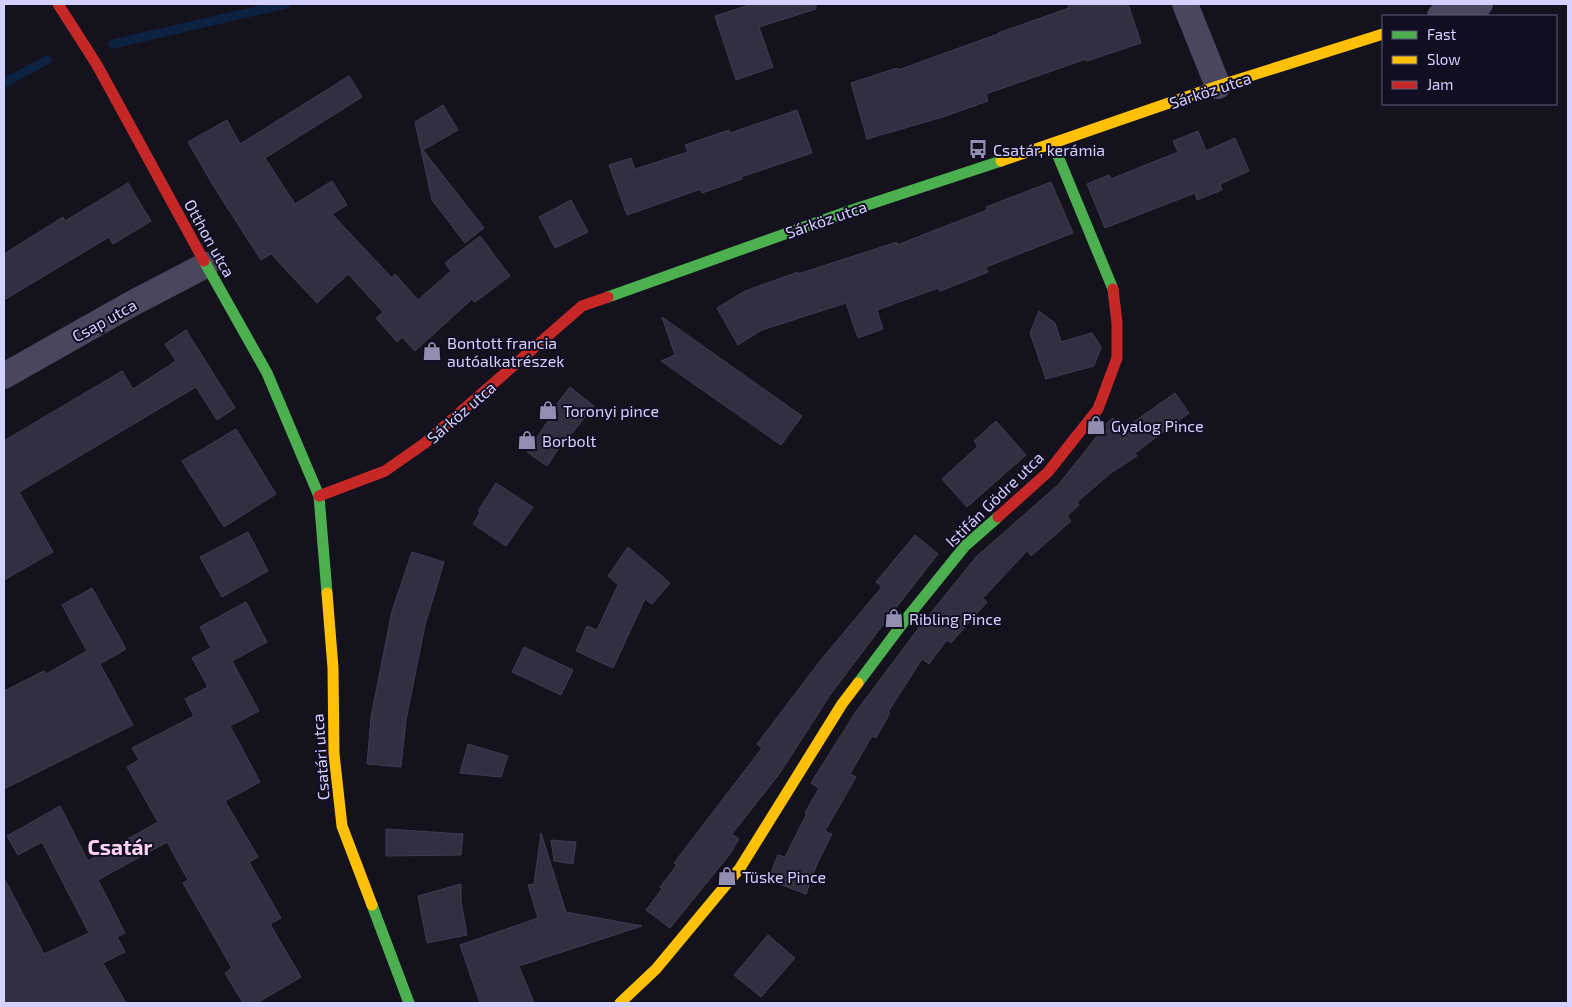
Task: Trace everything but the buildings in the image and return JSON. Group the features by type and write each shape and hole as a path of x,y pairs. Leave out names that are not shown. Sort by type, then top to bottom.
{"street":[{"name":"Otthon utca","path":"58,4 97,65 267,373 319,496"},
{"path":"1185,4 1218,86"},
{"path":"1443,15 1480,4"},
{"name":"Sárköz utca","path":"319,496 385,471 425,443 582,306 849,211 1053,144 1218,86 1382,34"},
{"name":"Istifán Gödre utca","path":"620,1003 656,969 740,868 842,704 906,618 965,546 1048,472 1098,409 1117,358 1117,323 1113,288 1053,144"},
{"name":"Csap utca","path":"4,376 131,304 206,265"},
{"name":"Csatári utca","path":"319,496 333,668 334,754 342,826 409,1003"}],"waterway":[{"path":"113,44 286,4"},
{"path":"4,83 47,60"}],"traffic: fast":[{"path":"1053,144 1113,289"},
{"path":"608,297 849,211 1001,161"},
{"path":"204,261 267,373 319,496 327,593"},
{"path":"858,683 906,619 965,546 998,517"},
{"path":"372,905 409,1003"}],"traffic: slow":[{"path":"1001,161 1218,86 1382,34"},
{"path":"327,593 333,668 334,754 342,826 372,905"},
{"path":"620,1003 656,969 740,868 842,704 858,683"}],"traffic: jam":[{"path":"58,4 97,65 204,261"},
{"path":"998,517 1048,472 1098,409 1117,358 1117,323 1113,289"},
{"path":"319,496 385,471 425,443 582,306 608,297"}],"place":[{"name":"Csatár, kerámia","path":"978,149"},
{"name":"Bontott francia autóalkatrészek","path":"432,351"},
{"name":"Toronyi pince","path":"548,410"},
{"name":"Gyalog Pince","path":"1096,425"},
{"name":"Borbolt","path":"527,440"},
{"name":"Ribling Pince","path":"894,618"},
{"name":"Tüske Pince","path":"727,876"}],"district":[{"name":"Csatár","path":"120,846"}]}
